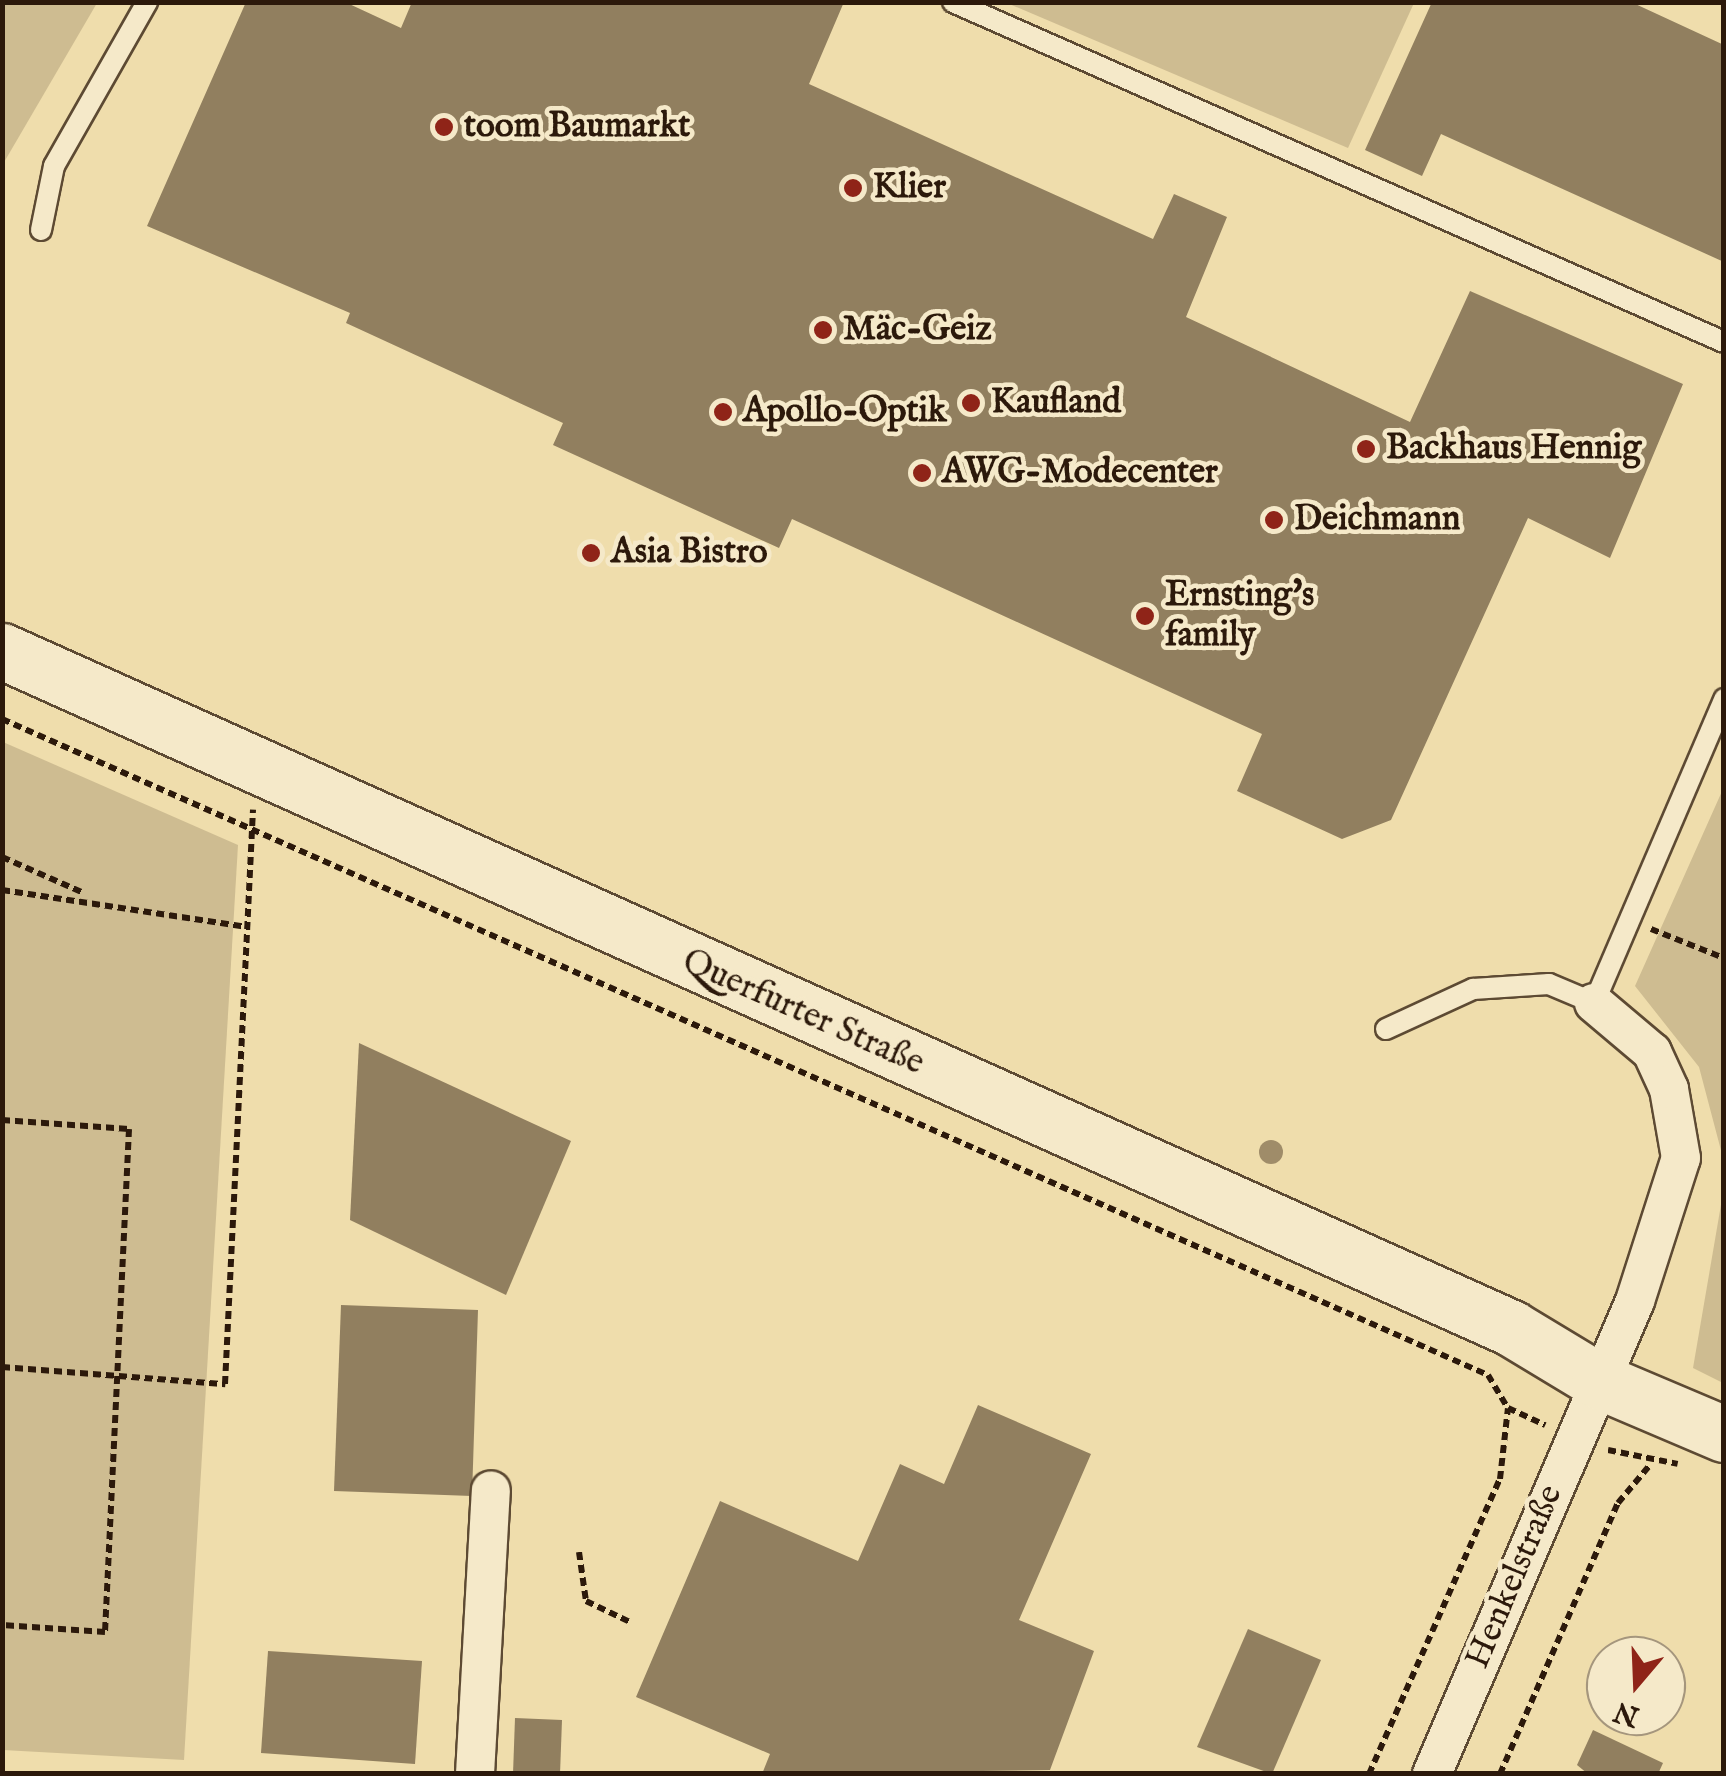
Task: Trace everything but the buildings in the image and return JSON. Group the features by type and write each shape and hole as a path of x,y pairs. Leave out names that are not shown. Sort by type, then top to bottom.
{"main road":[{"name":"Querfurter Straße","path":"2,651 1511,1328 1707,1451"},
{"name":"Querfurter Straße","path":"2,691 253,816 1480,1348 1599,1381"}],"street":[{"path":"1594,1003 1652,1052 1681,1158 1666,1221 1599,1381"},
{"name":"Henkelstraße","path":"1432,1774 1599,1381"},
{"path":"475,1774 491,1490"}],"lane":[{"path":"41,230 54,166 147,2"},
{"path":"952,2 1724,342"},
{"path":"1386,1030 1473,989 1549,984 1594,1003 1724,700"}],"path":[{"path":"2,720 253,816 1488,1375 1508,1408 1573,1438 1649,1465 1707,1451"},
{"path":"2,1367 225,1384 253,816"},
{"path":"2,858 91,897"},
{"path":"2,890 91,897 247,927"},
{"path":"1627,926 1724,958"},
{"path":"2,1120 129,1129 105,1632 2,1625"},
{"path":"1368,1774 1500,1479 1508,1408"},
{"path":"1500,1774 1618,1503 1649,1465"},
{"path":"579,1552 586,1600 630,1622"}],"shaded area":[{"path":"1414,2 1348,148 1007,3"},
{"path":"2,3 97,3 3,164"},
{"path":"3,742 238,845 184,1760 3,1750"},
{"path":"1723,789 1723,1158 1699,1067 1635,986"},
{"path":"1723,1193 1723,1383 1693,1368"}],"place":[{"name":"toom Baumarkt","path":"444,127"},
{"name":"Klier","path":"853,188"},
{"name":"Mäc-Geiz","path":"823,330"},
{"name":"Kaufland","path":"971,403"},
{"name":"Apollo-Optik","path":"723,412"},
{"name":"Backhaus Hennig","path":"1366,449"},
{"name":"AWG-Modecenter","path":"922,473"},
{"name":"Deichmann","path":"1274,520"},
{"name":"Asia Bistro","path":"591,553"},
{"name":"Ernsting's family","path":"1145,616"}]}
